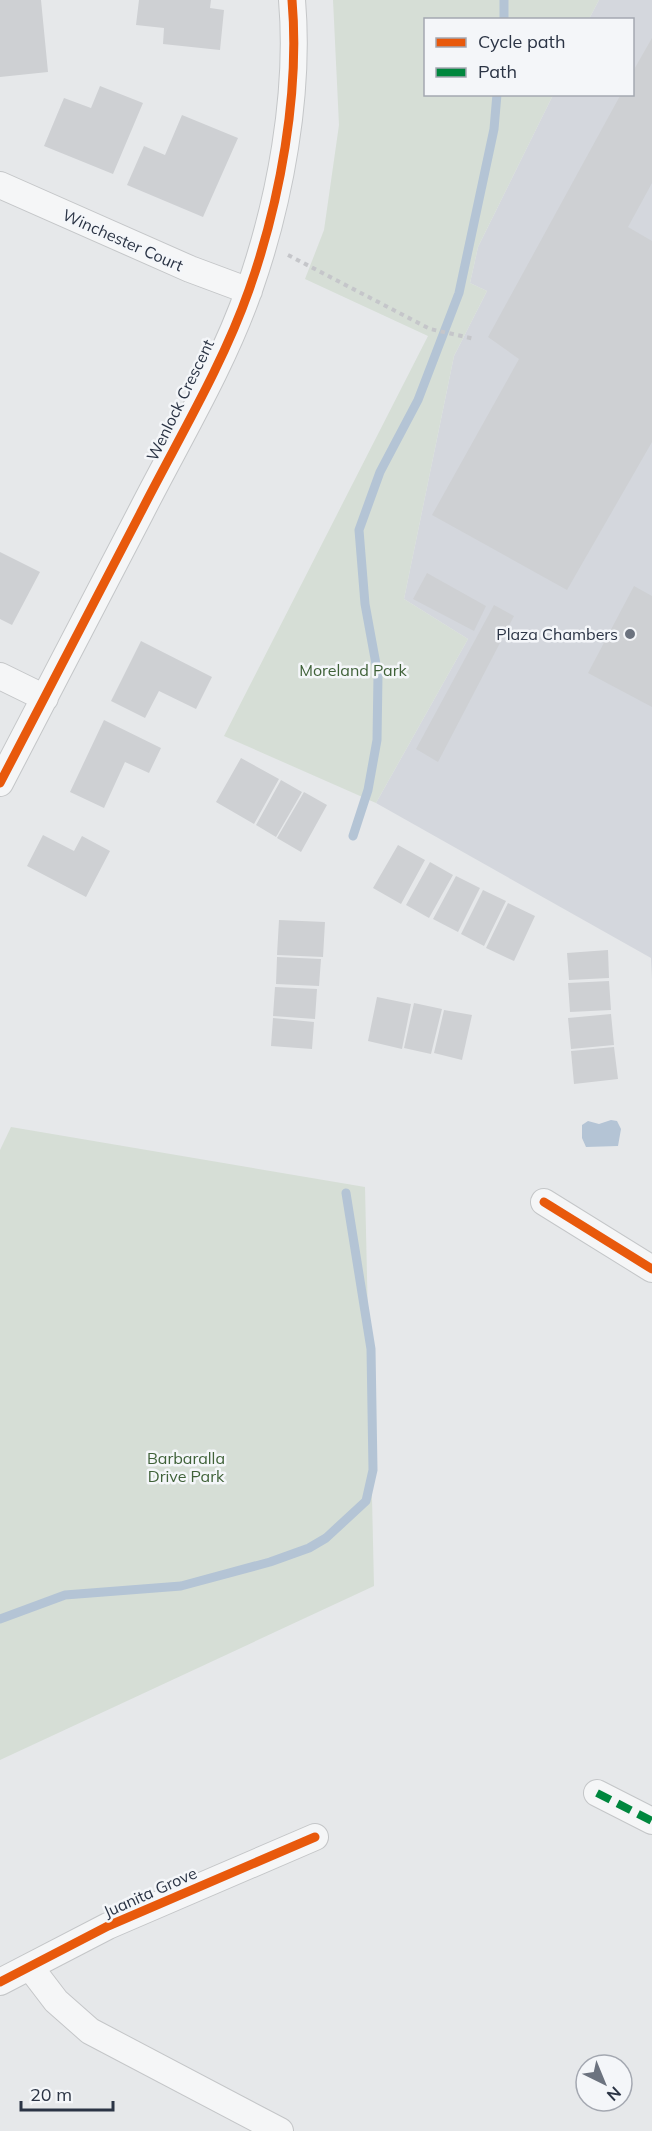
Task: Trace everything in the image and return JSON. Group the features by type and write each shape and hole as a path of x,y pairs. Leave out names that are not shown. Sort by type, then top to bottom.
{"street":[{"name":"Wenlock Crescent","path":"0,783 213,372 249,291 273,202 290,104 294,26 292,0"},
{"name":"Winchester Court","path":"0,184 190,269 249,291"},
{"path":"0,676 45,698"},
{"path":"544,1202 652,1269"},
{"path":"597,1793 652,1821"},
{"name":"Juanita Grove","path":"0,1982 108,1926 315,1838"},
{"path":"30,1967 56,2001 90,2031 280,2131"}],"path":[{"path":"263,242 430,329 475,339"}],"shaded area":[{"path":"599,0 652,0 652,979 651,958 376,803 468,639 404,599 454,356 487,291 470,283 478,247 553,96 634,96 634,18 590,18"}],"green space":[{"name":"Moreland Park","path":"333,0 599,0 590,18 424,18 424,96 553,96 478,247 470,283 487,291 454,356 404,599 468,639 376,803 224,736 428,336 305,279 324,230 339,125"},
{"name":"Barbaralla Drive Park","path":"11,1127 365,1187 374,1586 0,1760 0,1150"}],"water":[{"path":"611,1120 617,1121 621,1129 618,1146 586,1147 582,1138 582,1125 588,1121 599,1124"}],"building":[{"path":"0,0 41,0 48,72 0,77"},
{"path":"139,0 211,0 210,8 224,10 220,50 163,44 164,28 136,25"},
{"path":"652,38 652,183 628,227 652,241 652,442 567,590 432,515 519,359 488,337 620,96 634,96 634,70"},
{"path":"100,86 143,103 113,174 44,146 64,98 91,108"},
{"path":"182,115 238,138 203,217 127,185 144,146 165,155"},
{"path":"0,552 40,572 12,625 0,619"},
{"path":"427,573 486,606 474,631 413,599"},
{"name":"Plaza Chambers","path":"634,586 652,596 652,707 588,673"},
{"path":"494,605 514,616 438,762 416,749"},
{"path":"141,641 212,677 196,709 159,691 145,718 111,701"},
{"path":"104,720 161,748 149,773 125,762 104,808 70,792"},
{"path":"241,758 279,779 254,824 216,802"},
{"path":"281,780 302,792 276,837 256,825"},
{"path":"304,792 327,805 301,852 277,838"},
{"path":"43,835 74,851 82,836 110,851 86,897 27,866"},
{"path":"398,845 425,860 401,904 373,888"},
{"path":"430,862 453,875 429,918 406,905"},
{"path":"456,876 480,888 458,932 433,919"},
{"path":"483,890 506,901 484,946 461,934"},
{"path":"508,903 535,916 514,961 486,948"},
{"path":"279,920 325,922 323,957 277,955"},
{"path":"608,950 609,978 569,980 567,953"},
{"path":"277,957 321,959 319,986 276,984"},
{"path":"609,981 611,1010 570,1012 568,983"},
{"path":"275,987 317,989 315,1019 273,1016"},
{"path":"377,997 411,1004 402,1049 368,1041"},
{"path":"414,1003 442,1009 431,1054 404,1048"},
{"path":"444,1010 472,1015 462,1060 434,1053"},
{"path":"611,1014 614,1045 571,1049 568,1018"},
{"path":"273,1018 314,1022 312,1049 271,1046"},
{"path":"614,1047 618,1079 574,1084 571,1051"}],"waterway":[{"path":"504,0 504,18"},
{"path":"353,836 368,790 377,740 378,675 365,604 359,530 380,472 418,400 459,293 494,129 497,96"},
{"path":"0,1619 65,1595 181,1586 270,1562 309,1548 326,1538 366,1501 373,1470 371,1349 346,1193"}],"marked path":[{"path":"597,1793 652,1821"}],"cycle path":[{"path":"0,783 198,404 226,347 249,290 270,221 285,147 293,72 292,0"},
{"path":"544,1202 652,1269"},
{"path":"0,1982 108,1926 315,1837"}],"place":[{"name":"Plaza Chambers","path":"630,634"}]}
